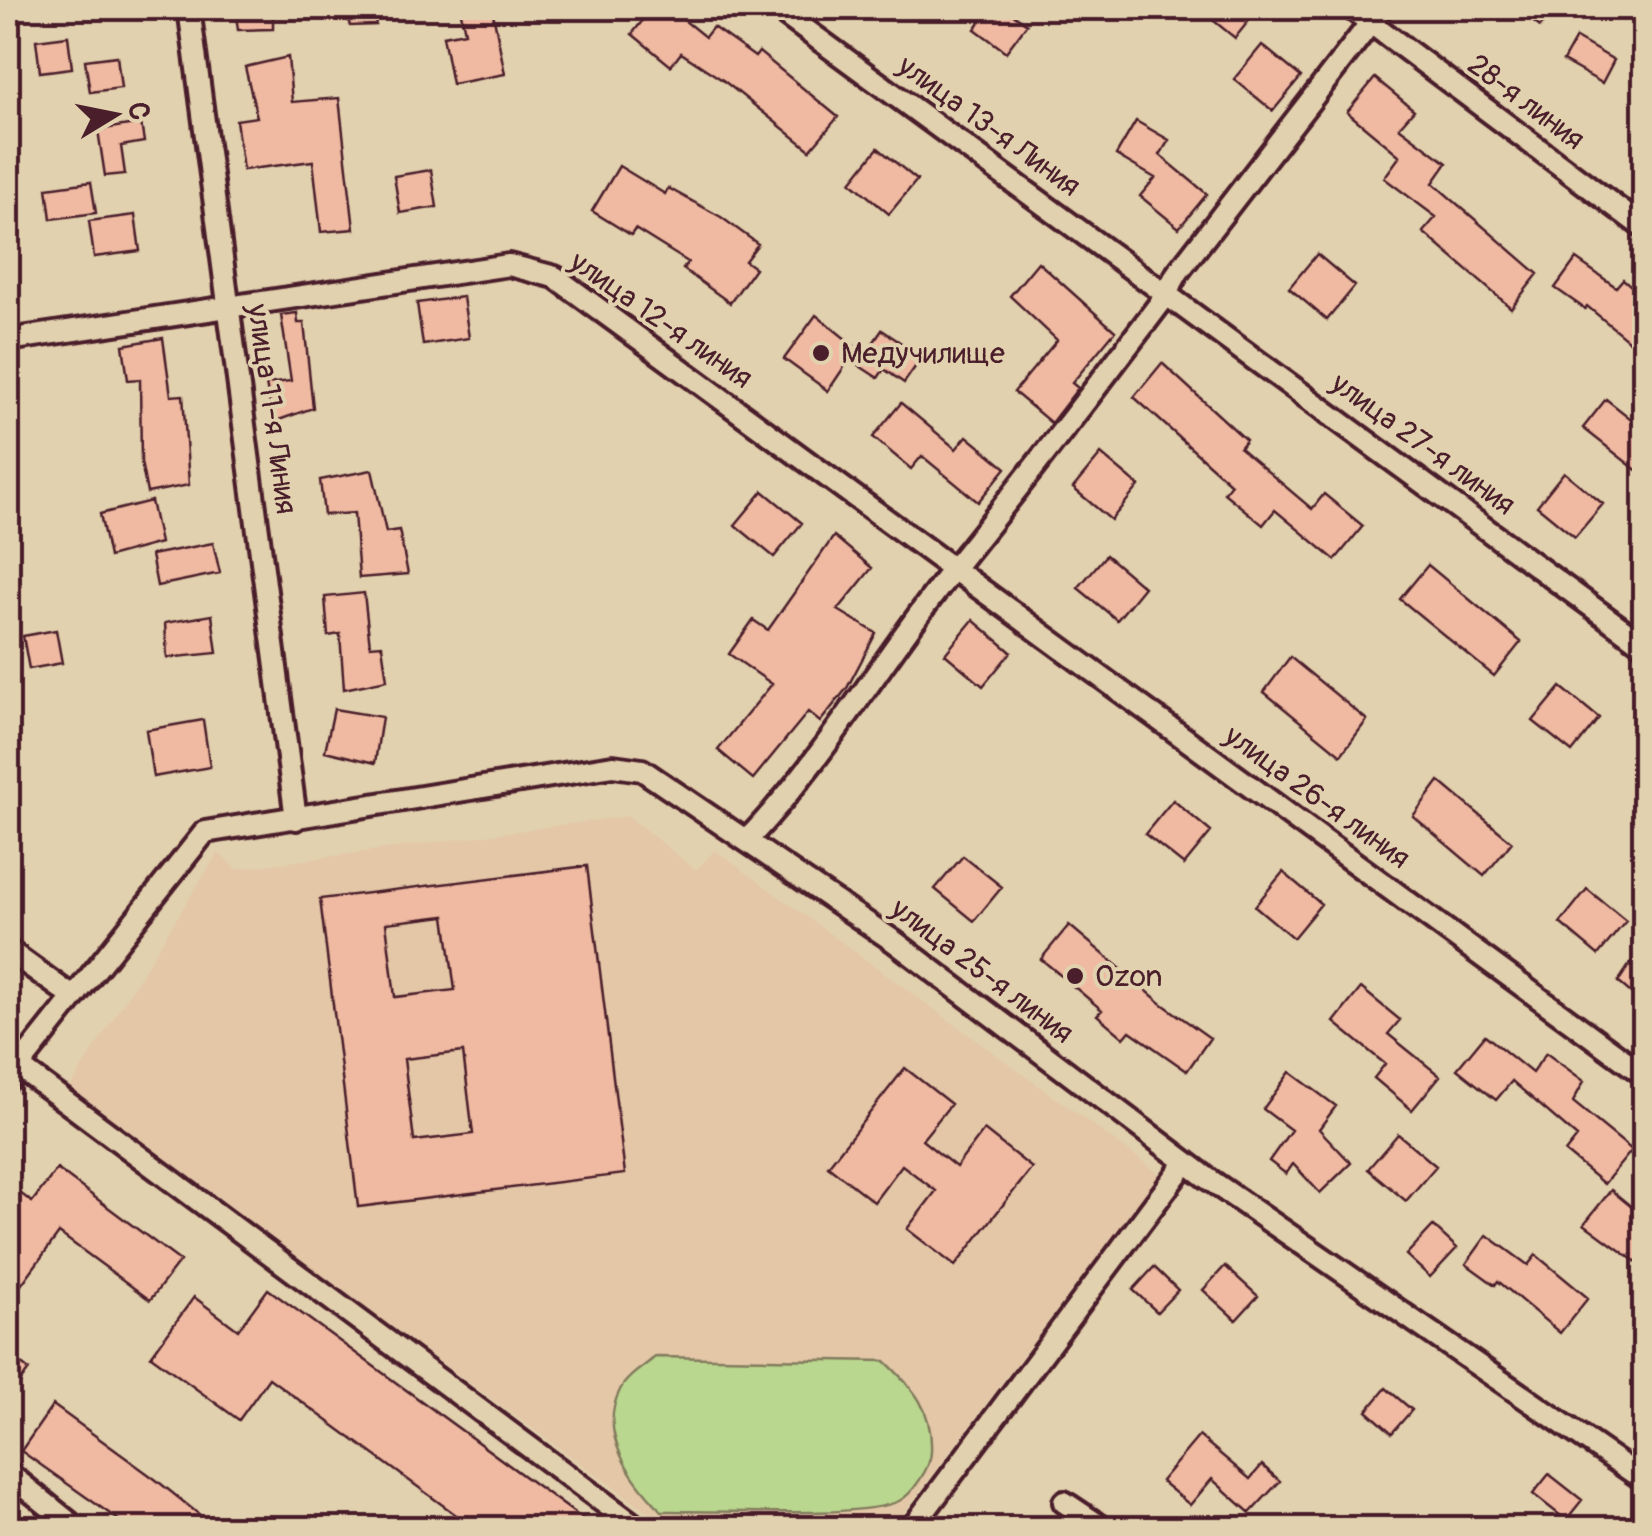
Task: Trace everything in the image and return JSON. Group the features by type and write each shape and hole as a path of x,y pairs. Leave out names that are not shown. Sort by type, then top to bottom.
{"street":[{"name":"улица 11-я Линия","path":"189,8 296,819"},
{"name":"улица 13-я Линия","path":"776,8 1166,292"},
{"name":"28-я линия","path":"1351,8 1377,15 1644,228"},
{"path":"747,840 832,739 954,568 988,531 1377,15"},
{"name":"улица 12-я линия","path":"8,340 509,265 555,278 954,568"},
{"name":"улица 27-я линия","path":"1166,292 1644,645"},
{"name":"улица 26-я линия","path":"954,568 1644,1075"},
{"name":"улица 25-я линия","path":"73,997 205,832 613,766 642,770 895,942 1186,1162 1644,1480"},
{"path":"8,950 73,997 13,1073 638,1528"},
{"path":"912,1528 1186,1162"},
{"path":"8,1474 76,1528"},
{"path":"1064,1502 1103,1528"}],"shaded area":[{"path":"628,816 696,870 715,850 1160,1174 892,1528 670,1528 67,1092 218,853 237,869"}],"green space":[{"path":"655,1357 885,1361 913,1391 925,1412 931,1437 928,1465 904,1497 880,1507 821,1512 662,1511 629,1471 615,1440 613,1424 614,1407 623,1385"}],"building":[{"path":"235,8 273,8 273,29 238,30"},
{"path":"345,8 371,8 376,25 350,26"},
{"path":"460,8 492,8 505,74 452,84 443,36 465,32"},
{"path":"624,8 669,8 705,37 713,27 755,57 759,52 838,117 810,150 724,81 681,53 671,66 632,34 643,20"},
{"path":"990,8 1005,8 1027,24 1006,52 975,29"},
{"path":"1198,8 1259,8 1235,38"},
{"path":"1516,8 1556,8 1540,27"},
{"path":"68,36 72,68 40,72 36,40"},
{"path":"1576,38 1614,60 1602,83 1563,61"},
{"path":"1262,45 1301,77 1273,111 1234,79"},
{"path":"117,56 121,88 90,92 85,60"},
{"path":"288,57 292,102 339,98 354,229 321,232 313,161 243,170 236,120 257,117 245,67"},
{"path":"1375,78 1414,110 1399,127 1447,163 1433,183 1538,274 1511,308 1423,232 1436,217 1384,178 1400,156 1347,112"},
{"path":"1136,121 1169,140 1160,155 1207,194 1179,228 1140,196 1155,178 1116,155"},
{"path":"141,123 144,142 121,146 125,174 105,176 98,130"},
{"path":"878,148 917,180 889,214 851,182"},
{"path":"619,166 665,194 668,188 721,217 758,244 745,261 755,268 730,303 683,269 688,262 635,229 631,235 592,211"},
{"path":"431,170 437,207 400,213 394,176"},
{"path":"91,182 96,213 51,219 47,188"},
{"path":"135,215 140,251 94,257 89,221"},
{"path":"1317,254 1355,286 1327,320 1289,288"},
{"path":"1576,259 1616,287 1623,279 1644,297 1644,331 1634,345 1587,306 1585,309 1555,288"},
{"path":"1038,262 1115,331 1072,383 1078,388 1051,423 1014,392 1057,340 1010,296"},
{"path":"463,297 469,338 423,345 417,303"},
{"path":"297,313 298,323 304,323 313,408 273,422 266,384 291,381 281,315"},
{"name":"Медучилище","path":"816,315 857,348 828,391 784,359"},
{"path":"882,330 922,357 904,383 884,369 878,378 858,365"},
{"path":"163,338 171,396 183,395 189,485 147,493 141,462 140,379 128,380 123,345"},
{"path":"1162,363 1246,440 1240,448 1312,509 1324,494 1363,526 1335,560 1275,510 1263,525 1224,493 1231,484 1134,397"},
{"path":"1606,399 1644,429 1644,476 1583,428"},
{"path":"901,403 956,449 967,436 1006,468 978,502 922,456 911,469 873,437"},
{"path":"1101,454 1139,486 1111,520 1073,488"},
{"path":"372,470 386,532 399,530 408,574 359,578 354,513 324,515 320,480"},
{"path":"1564,472 1603,504 1575,537 1537,506"},
{"path":"763,491 802,523 774,557 735,525"},
{"path":"151,501 160,543 109,557 100,514"},
{"path":"834,536 872,568 838,610 876,633 847,688 820,722 808,712 753,779 718,750 772,684 729,654 753,620 768,630"},
{"path":"213,543 220,573 157,586 151,555"},
{"path":"1106,555 1144,587 1117,620 1078,588"},
{"path":"1428,565 1521,642 1494,676 1400,599"},
{"path":"364,593 370,646 382,645 387,680 344,689 340,634 328,636 325,597"},
{"path":"212,615 217,653 167,658 165,623"},
{"path":"973,620 1011,652 983,686 945,654"},
{"path":"56,630 62,663 29,669 23,636"},
{"path":"1290,657 1367,720 1341,755 1264,692"},
{"path":"1561,687 1599,718 1572,752 1533,721"},
{"path":"334,709 382,717 375,763 325,751"},
{"path":"203,720 210,767 153,777 146,730"},
{"path":"1439,781 1512,842 1484,876 1413,816"},
{"path":"1173,800 1211,832 1184,865 1145,834"},
{"path":"963,856 1002,887 974,921 935,889"},
{"path":"587,866 625,1174 358,1207 320,899","holes":["445,916 455,990 395,997 386,923","463,1052 473,1134 414,1141 404,1059"]},
{"path":"1283,872 1321,904 1293,938 1255,906"},
{"path":"1587,889 1626,921 1598,955 1560,923"},
{"path":"1069,925 1161,1003 1210,1038 1187,1071 1130,1031 1124,1038 1097,1015 1102,1010 1041,959"},
{"path":"1644,943 1644,1004 1618,982"},
{"path":"1361,988 1400,1020 1388,1034 1440,1076 1412,1110 1374,1078 1385,1064 1334,1022"},
{"path":"1485,1035 1532,1073 1546,1053 1584,1081 1573,1102 1632,1150 1604,1184 1565,1152 1577,1137 1512,1081 1496,1100 1457,1069"},
{"path":"905,1068 951,1104 922,1140 956,1167 984,1130 1032,1168 955,1266 907,1229 936,1191 902,1165 874,1202 828,1166"},
{"path":"1290,1072 1336,1106 1319,1129 1351,1163 1320,1193 1293,1164 1286,1174 1269,1161 1291,1130 1263,1109"},
{"path":"1398,1134 1436,1166 1406,1201 1368,1169"},
{"path":"57,1169 180,1261 150,1300 59,1233 8,1303 8,1184 32,1202"},
{"path":"1611,1190 1644,1217 1644,1268 1584,1224"},
{"path":"1433,1226 1457,1248 1430,1277 1406,1255"},
{"path":"1487,1235 1528,1265 1536,1255 1588,1298 1560,1333 1498,1281 1495,1285 1466,1264"},
{"path":"1225,1266 1258,1296 1236,1320 1203,1290"},
{"path":"1154,1267 1178,1290 1157,1312 1133,1290"},
{"path":"268,1289 595,1528 474,1528 269,1378 239,1420 151,1356 194,1297 238,1330"},
{"path":"8,1353 29,1370 8,1399"},
{"path":"1386,1388 1412,1410 1392,1433 1367,1411"},
{"path":"53,1405 216,1528 130,1528 21,1451"},
{"path":"1199,1436 1250,1479 1262,1465 1280,1481 1250,1513 1212,1479 1190,1505 1161,1481"},
{"path":"1549,1474 1582,1500 1566,1520 1533,1494"}],"place":[{"name":"Медучилище","path":"821,353"},
{"name":"Ozon","path":"1075,976"}]}
